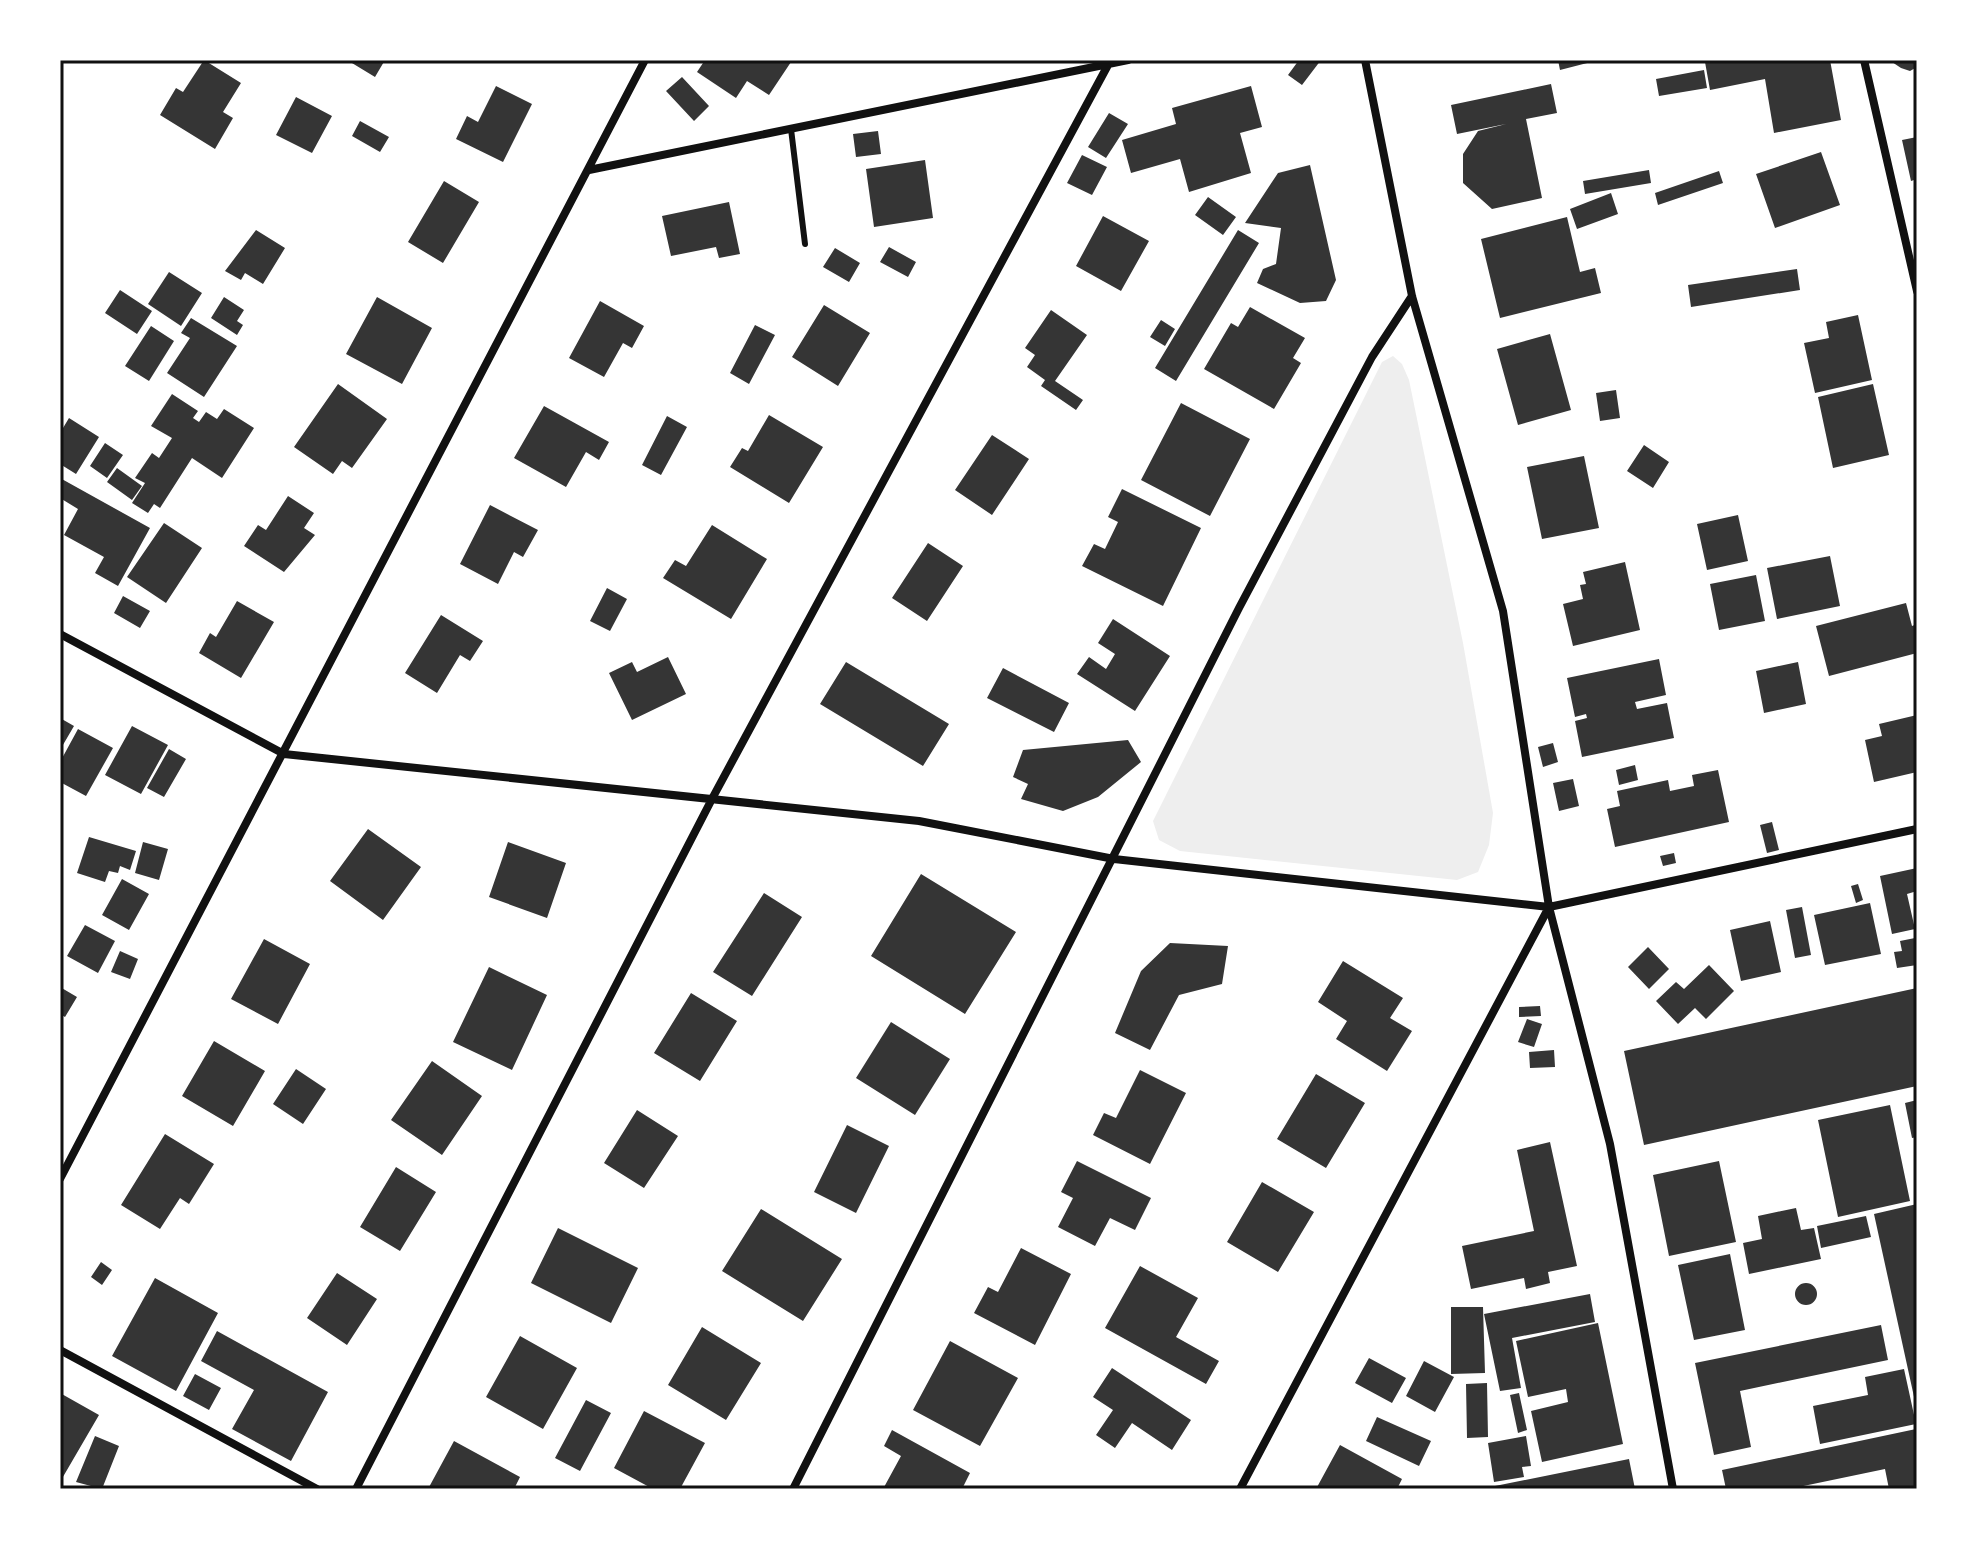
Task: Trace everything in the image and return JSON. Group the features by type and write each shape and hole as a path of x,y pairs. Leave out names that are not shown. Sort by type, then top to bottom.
{"street":[{"path":"60,1179 645,60"},
{"path":"589,170 1128,60"},
{"path":"1365,60 1412,296 1503,611 1549,907 1610,1144 1673,1489"},
{"path":"1864,60 1917,291"},
{"path":"356,1489 713,797 1108,65"},
{"path":"793,1489 1351,395 1412,296"},
{"path":"60,634 284,754 919,821 1114,859 1549,907 1917,829"},
{"path":"1240,1489 1549,907"},
{"path":"60,1350 317,1489"}],"lane":[{"path":"791,129 805,244"}],"shaded area":[{"path":"1393,356 1402,364 1409,380 1463,643 1493,813 1489,845 1478,872 1457,880 1180,851 1159,840 1153,821 1382,362"}],"building":[{"path":"204,60 241,83 223,112 233,118 215,149 160,115 176,88 183,92"},
{"path":"347,60 385,60 375,77"},
{"path":"705,60 791,62 769,95 747,81 736,98 697,72"},
{"path":"1299,60 1321,60 1302,85 1288,75"},
{"path":"1558,60 1595,60 1595,61 1560,70"},
{"path":"1830,60 1841,120 1774,133 1765,79 1710,90 1705,62"},
{"path":"1889,60 1917,60 1917,67 1910,71"},
{"path":"1704,70 1707,88 1659,96 1656,79"},
{"path":"682,77 709,106 694,121 666,91"},
{"path":"1551,84 1557,113 1526,119 1542,198 1492,209 1463,183 1463,154 1478,131 1506,124 1457,134 1451,105"},
{"path":"496,86 532,104 503,162 456,139 467,116 478,122"},
{"path":"1251,86 1262,127 1240,133 1251,173 1189,192 1180,159 1131,173 1122,140 1176,124 1172,108"},
{"path":"296,97 332,116 312,153 276,135"},
{"path":"1109,113 1128,124 1106,158 1088,147"},
{"path":"360,121 389,137 380,152 352,136"},
{"path":"878,131 881,154 856,157 853,134"},
{"path":"1917,137 1917,179 1911,181 1902,140"},
{"path":"1821,152 1840,205 1775,228 1756,174"},
{"path":"1082,155 1107,167 1092,195 1067,183"},
{"path":"925,160 933,218 874,227 866,169"},
{"path":"1310,165 1336,280 1326,301 1300,303 1257,283 1263,269 1276,264 1281,228 1245,223 1278,173"},
{"path":"1649,170 1651,183 1585,194 1583,181"},
{"path":"1719,171 1723,183 1658,205 1655,193"},
{"path":"444,181 479,202 443,263 408,242"},
{"path":"1611,193 1618,214 1577,229 1570,209"},
{"path":"1208,197 1236,217 1223,235 1195,215"},
{"path":"729,202 740,254 719,258 716,247 671,256 662,216"},
{"path":"1103,216 1149,241 1121,291 1076,266"},
{"path":"1567,217 1580,272 1595,268 1601,293 1500,318 1481,239"},
{"path":"256,230 285,248 263,284 245,273 241,280 225,271"},
{"path":"1238,230 1259,243 1176,381 1155,368"},
{"path":"889,247 916,262 908,277 880,262"},
{"path":"835,248 860,263 849,282 823,267"},
{"path":"1797,269 1800,290 1691,307 1688,285"},
{"path":"169,272 202,293 181,326 148,304"},
{"path":"120,290 152,311 137,334 105,313"},
{"path":"224,297 244,310 237,321 243,325 237,335 211,318"},
{"path":"377,297 432,328 402,384 346,354"},
{"path":"600,301 644,326 632,348 623,343 604,377 569,358"},
{"path":"824,305 870,333 838,386 792,357"},
{"path":"1250,307 1305,338 1293,358 1301,363 1274,409 1204,369 1231,323 1238,327"},
{"path":"1051,310 1087,335 1055,381 1083,400 1076,410 1041,386 1045,380 1027,367 1035,355 1025,348"},
{"path":"1858,315 1872,380 1815,393 1804,343 1829,338 1826,322"},
{"path":"191,318 237,346 204,397 167,373 190,338 181,333"},
{"path":"1161,320 1175,329 1165,346 1150,337"},
{"path":"755,325 775,335 749,384 730,373"},
{"path":"151,326 174,341 149,381 125,366"},
{"path":"1550,334 1571,410 1518,425 1497,349"},
{"path":"338,384 387,419 352,468 342,461 333,474 294,447"},
{"path":"1873,384 1889,455 1833,468 1818,397"},
{"path":"1616,390 1620,418 1600,421 1596,393"},
{"path":"172,394 198,411 193,418 199,422 206,412 217,419 224,409 254,428 222,478 192,458 160,508 154,504 148,513 132,503 145,483 135,478 152,453 159,458 172,438 151,426"},
{"path":"1181,403 1250,439 1210,516 1141,480"},
{"path":"544,406 609,442 599,460 586,452 566,487 514,458"},
{"path":"769,415 823,447 789,503 730,467 742,448 748,451"},
{"path":"667,416 687,427 661,475 642,465"},
{"path":"69,418 99,437 76,474 60,464 60,433"},
{"path":"992,435 1029,459 992,515 955,490"},
{"path":"105,443 123,455 107,478 90,466"},
{"path":"1644,445 1669,462 1653,488 1627,471"},
{"path":"1584,456 1599,528 1542,539 1527,467"},
{"path":"117,468 142,486 132,500 107,482"},
{"path":"60,478 150,528 118,586 95,573 104,557 64,535 78,509 60,498"},
{"path":"1122,489 1201,528 1163,606 1082,566 1094,544 1105,549 1118,522 1108,517"},
{"path":"288,496 314,513 304,528 315,535 284,572 244,546 258,525 266,530"},
{"path":"490,505 538,530 523,557 514,552 498,584 460,564"},
{"path":"1738,515 1748,561 1707,570 1697,524"},
{"path":"164,523 202,548 166,603 127,577"},
{"path":"712,525 767,559 731,619 663,578 675,560 686,566"},
{"path":"928,543 963,566 927,621 892,598"},
{"path":"1830,556 1840,606 1777,619 1767,568"},
{"path":"1625,562 1640,630 1573,646 1563,604 1583,599 1580,585 1586,584 1583,572"},
{"path":"1756,575 1765,621 1719,630 1710,584"},
{"path":"607,588 627,599 610,631 590,621"},
{"path":"123,596 150,611 140,628 114,613"},
{"path":"237,601 274,622 241,678 199,653 210,633 216,637"},
{"path":"1906,603 1912,626 1917,624 1917,653 1829,676 1816,626"},
{"path":"441,615 483,641 470,661 460,655 437,693 405,673"},
{"path":"1113,619 1170,656 1135,711 1077,674 1089,657 1106,669 1115,654 1098,643"},
{"path":"668,657 686,694 632,720 609,673 632,662 637,672"},
{"path":"1659,659 1666,695 1635,702 1637,709 1667,703 1674,738 1582,757 1575,721 1587,718 1586,714 1575,717 1567,678"},
{"path":"846,662 949,724 923,766 820,704"},
{"path":"1798,662 1806,704 1764,713 1756,671"},
{"path":"1003,668 1069,703 1054,732 987,698"},
{"path":"1917,715 1917,772 1874,782 1865,740 1882,736 1879,724"},
{"path":"60,718 74,726 60,750"},
{"path":"132,726 168,745 141,794 105,775"},
{"path":"78,729 113,748 86,796 60,782 60,762"},
{"path":"1128,740 1141,762 1098,797 1063,811 1021,799 1028,784 1013,777 1023,750"},
{"path":"1553,743 1558,762 1543,767 1538,747"},
{"path":"169,749 186,759 164,797 147,788"},
{"path":"1635,765 1638,780 1619,785 1616,770"},
{"path":"1718,770 1729,822 1615,847 1607,809 1620,806 1617,791 1668,780 1670,791 1694,786 1692,775"},
{"path":"1573,779 1579,806 1559,811 1553,783"},
{"path":"1772,822 1779,850 1767,853 1760,825"},
{"path":"368,829 421,867 383,920 330,881"},
{"path":"89,837 136,851 130,870 120,866 118,873 109,871 105,882 77,873"},
{"path":"143,842 168,849 159,880 135,873"},
{"path":"508,842 566,863 547,918 489,897"},
{"path":"1674,853 1676,863 1663,866 1660,856"},
{"path":"1917,868 1917,891 1907,894 1915,929 1892,934 1880,876"},
{"path":"921,874 1016,932 965,1014 871,956"},
{"path":"122,879 149,894 129,930 102,915"},
{"path":"1858,884 1863,900 1856,903 1851,886"},
{"path":"764,893 802,917 752,996 713,972"},
{"path":"1870,903 1881,954 1825,965 1814,915"},
{"path":"1802,907 1811,955 1795,958 1786,910"},
{"path":"1770,921 1781,972 1741,981 1730,930"},
{"path":"85,925 115,941 98,973 67,956"},
{"path":"1915,938 1917,965 1897,968 1894,952 1902,951 1900,941"},
{"path":"264,939 310,964 278,1024 231,999"},
{"path":"1170,943 1228,946 1222,984 1179,995 1150,1050 1115,1033 1141,971"},
{"path":"1648,947 1669,969 1649,989 1628,967"},
{"path":"120,951 138,959 130,979 111,972"},
{"path":"1343,961 1403,998 1390,1018 1412,1031 1387,1071 1336,1039 1347,1021 1318,1002"},
{"path":"1709,965 1734,991 1706,1019 1695,1008 1678,1024 1656,1001 1676,982 1684,989"},
{"path":"489,967 547,995 512,1070 453,1042"},
{"path":"60,987 77,997 65,1017 60,1014"},
{"path":"1917,988 1917,1086 1644,1145 1624,1051"},
{"path":"691,993 737,1021 700,1081 654,1053"},
{"path":"1540,1006 1541,1016 1519,1017 1519,1007"},
{"path":"1527,1019 1542,1024 1534,1047 1518,1042"},
{"path":"891,1022 950,1059 915,1115 856,1078"},
{"path":"214,1041 265,1071 233,1126 182,1096"},
{"path":"1554,1050 1555,1067 1530,1068 1529,1052"},
{"path":"432,1061 482,1096 442,1155 391,1120"},
{"path":"296,1069 326,1089 303,1124 273,1104"},
{"path":"1140,1070 1186,1093 1150,1164 1093,1135 1104,1113 1116,1118"},
{"path":"1316,1074 1365,1103 1326,1168 1277,1139"},
{"path":"1917,1100 1917,1137 1912,1138 1905,1103"},
{"path":"1890,1105 1910,1201 1838,1217 1818,1120"},
{"path":"637,1110 678,1136 644,1188 604,1163"},
{"path":"847,1125 889,1146 856,1213 814,1192"},
{"path":"165,1134 214,1164 189,1204 180,1198 160,1229 121,1205"},
{"path":"1550,1142 1577,1266 1548,1272 1550,1283 1526,1289 1524,1278 1471,1289 1462,1246 1534,1231 1517,1150"},
{"path":"1077,1161 1151,1198 1135,1230 1110,1218 1095,1246 1058,1227 1073,1198 1061,1192"},
{"path":"1719,1161 1736,1242 1669,1256 1653,1175"},
{"path":"396,1167 436,1192 400,1251 360,1227"},
{"path":"1262,1182 1314,1212 1278,1272 1227,1242"},
{"path":"1917,1204 1917,1406 1916,1406 1874,1214"},
{"path":"1796,1208 1801,1230 1814,1228 1821,1259 1749,1274 1743,1243 1762,1239 1758,1216"},
{"path":"761,1209 842,1259 803,1321 722,1271"},
{"path":"1866,1216 1871,1237 1821,1248 1817,1226"},
{"path":"558,1228 638,1268 611,1323 531,1283"},
{"path":"1021,1248 1071,1274 1035,1345 974,1313 988,1287 998,1292"},
{"path":"1730,1254 1745,1330 1694,1340 1678,1265"},
{"path":"101,1262 112,1270 102,1285 91,1277"},
{"path":"1140,1266 1198,1298 1176,1337 1219,1361 1206,1384 1105,1328"},
{"path":"337,1273 377,1299 347,1345 307,1318"},
{"path":"155,1278 218,1313 176,1391 112,1356"},
{"path":"1806,1283 1814,1286 1817,1294 1814,1302 1806,1305 1798,1302 1795,1294 1798,1286"},
{"path":"1590,1294 1595,1322 1512,1338 1521,1388 1500,1391 1484,1314"},
{"path":"1451,1307 1483,1307 1485,1373 1451,1374"},
{"path":"1598,1323 1623,1444 1542,1462 1531,1411 1568,1402 1566,1389 1528,1397 1516,1341"},
{"path":"1881,1325 1888,1360 1740,1391 1751,1447 1714,1455 1695,1363"},
{"path":"702,1327 761,1363 726,1420 668,1385"},
{"path":"217,1331 328,1392 291,1461 232,1429 254,1390 201,1361"},
{"path":"520,1336 577,1368 543,1429 486,1397"},
{"path":"950,1341 1018,1378 980,1446 913,1410"},
{"path":"1369,1358 1406,1378 1392,1403 1355,1383"},
{"path":"1424,1361 1454,1377 1435,1412 1406,1396"},
{"path":"1112,1368 1191,1420 1172,1450 1132,1423 1115,1448 1096,1435 1113,1410 1093,1397"},
{"path":"1904,1369 1916,1424 1820,1444 1813,1406 1868,1395 1865,1377"},
{"path":"195,1374 221,1388 209,1410 183,1396"},
{"path":"1487,1383 1488,1437 1467,1438 1466,1384"},
{"path":"60,1393 99,1415 60,1482"},
{"path":"1519,1393 1527,1430 1518,1433 1510,1395"},
{"path":"586,1400 611,1413 580,1471 555,1458"},
{"path":"644,1411 705,1443 680,1489 653,1489 614,1468"},
{"path":"1377,1417 1431,1441 1419,1466 1366,1441"},
{"path":"1916,1429 1917,1489 1889,1489 1885,1469 1789,1489 1726,1489 1722,1470"},
{"path":"892,1430 970,1473 962,1489 883,1489 901,1456 884,1446"},
{"path":"95,1436 119,1446 102,1489 76,1482"},
{"path":"1526,1436 1531,1466 1522,1467 1524,1477 1494,1482 1488,1443"},
{"path":"454,1441 520,1477 514,1489 428,1489"},
{"path":"1340,1445 1402,1479 1397,1489 1316,1489"},
{"path":"1629,1459 1635,1489 1485,1489 1485,1488"}]}
